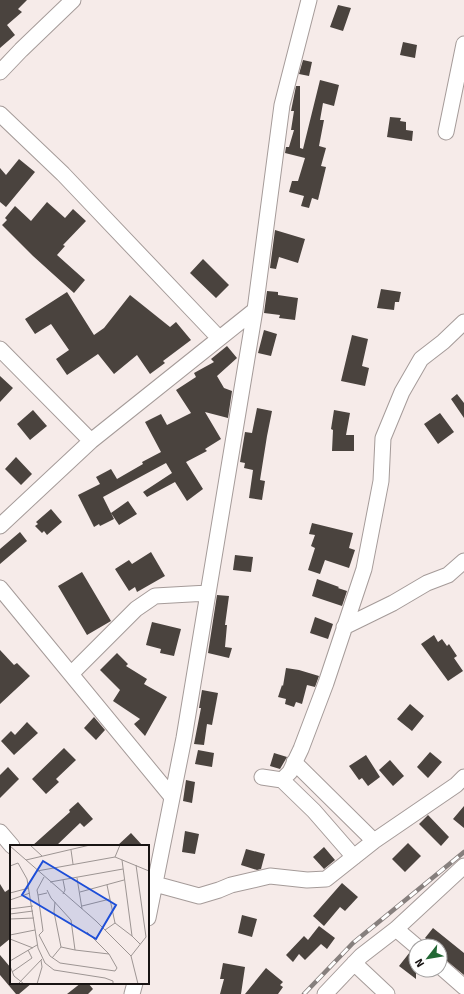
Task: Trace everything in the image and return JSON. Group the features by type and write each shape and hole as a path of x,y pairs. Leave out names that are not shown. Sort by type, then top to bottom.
{"street":[{"path":"0,72 20,50 73,0"},
{"path":"149,913 184,738 255,310 282,105 309,0"},
{"path":"446,132 464,44"},
{"path":"0,114 68,180 219,338"},
{"path":"0,526 91,441 255,310"},
{"path":"282,780 290,772 301,749 326,683 364,569 381,481 383,438 402,392 421,359 443,342 464,322"},
{"path":"0,349 91,441"},
{"path":"344,627 393,603 427,583 448,575 464,561"},
{"path":"0,588 172,797"},
{"path":"71,674 136,609 155,596 208,593"},
{"path":"294,762 374,841"},
{"path":"262,777 282,780 314,811 354,857"},
{"path":"155,884 199,896 231,885 270,876 307,880 326,879 374,841 456,785 464,777"},
{"path":"0,832 11,845"},
{"path":"325,994 361,956 396,929 464,866"},
{"path":"396,929 408,939"},
{"path":"354,963 387,994"},
{"path":"448,973 464,987"}],"building":[{"path":"0,0 27,0 18,9 22,12 7,25 15,35 0,48"},
{"path":"338,5 351,8 343,31 330,27"},
{"path":"403,42 417,45 415,58 400,55"},
{"path":"303,60 312,62 309,76 299,74"},
{"path":"320,80 339,85 334,106 323,103 320,120 324,120 319,146 326,148 321,166 326,167 318,200 312,198 309,208 301,206 304,196 289,192 292,181 298,181 305,158 285,153 286,147 289,147 294,130 291,130 294,111 291,111 296,86 300,86 300,148 303,149"},
{"path":"390,117 401,118 400,121 406,122 406,130 413,131 412,141 387,137"},
{"path":"19,159 35,172 6,207 0,202 0,168 6,175"},
{"path":"47,202 65,218 73,209 86,221 63,245 65,246 57,255 85,280 74,293 33,256 2,225 7,220 5,218 15,206 31,221"},
{"path":"275,230 305,239 298,263 279,257 276,269 270,268"},
{"path":"203,259 229,285 216,298 190,273"},
{"path":"381,289 401,292 399,302 395,302 394,310 377,308"},
{"path":"267,291 278,292 278,295 298,298 295,320 279,318 280,315 264,313"},
{"path":"67,292 94,335 104,328 130,295 170,327 176,322 191,340 163,361 165,363 150,374 137,355 114,374 98,354 67,375 56,359 69,350 51,324 35,334 25,319"},
{"path":"264,330 277,334 271,356 258,353"},
{"path":"352,335 368,339 362,366 369,368 365,386 341,381"},
{"path":"227,346 237,358 217,376 224,388 232,391 228,418 205,412 221,439 205,449 207,451 186,462 203,489 187,501 175,482 147,497 143,492 172,473 166,463 103,497 114,519 100,526 99,524 94,527 78,495 100,484 96,477 111,469 117,479 143,464 142,462 161,452 145,422 161,414 167,425 191,413 176,390 196,377 194,373 214,362 211,359"},
{"path":"0,376 13,388 0,402"},
{"path":"457,394 464,403 464,418 451,399"},
{"path":"257,408 272,411 260,480 265,481 262,500 249,498 253,470 244,468 245,463 240,462 245,432 252,433"},
{"path":"33,410 47,426 30,440 17,424"},
{"path":"334,410 350,413 346,435 354,435 354,451 332,451 333,430 331,429"},
{"path":"440,413 454,432 438,444 424,424"},
{"path":"16,457 32,474 21,485 5,469"},
{"path":"128,501 137,514 119,525 111,513"},
{"path":"51,509 62,522 47,535 44,531 42,533 35,526 38,524 36,522"},
{"path":"312,523 353,533 349,548 355,550 349,568 325,560 320,574 308,570 315,548 311,546 315,535 309,534"},
{"path":"20,532 27,541 0,564 0,549"},
{"path":"151,552 165,576 137,592 135,587 129,591 115,569 129,560 132,564"},
{"path":"235,555 253,557 251,572 233,570"},
{"path":"82,572 111,621 87,635 58,586"},
{"path":"317,579 347,591 342,606 312,596"},
{"path":"217,595 229,596 225,625 227,625 225,647 232,648 229,658 208,653"},
{"path":"315,617 333,624 328,639 310,633"},
{"path":"152,622 181,629 174,656 160,653 161,649 146,645"},
{"path":"434,635 438,642 442,639 447,646 449,644 457,656 454,658 463,671 448,681 421,644"},
{"path":"0,650 14,665 17,663 30,676 0,704"},
{"path":"117,653 128,664 126,666 147,679 144,684 167,697 145,736 134,724 140,719 113,701 120,690 100,670"},
{"path":"286,668 319,676 315,687 307,685 302,704 296,702 294,707 285,704 286,699 278,697 282,685 283,686"},
{"path":"202,690 218,693 212,725 207,724 204,745 194,744 201,708 199,708"},
{"path":"410,704 424,716 412,731 397,719"},
{"path":"94,717 105,730 96,740 84,728"},
{"path":"27,722 38,733 14,755 1,741 11,731 15,735"},
{"path":"64,748 76,760 56,779 59,782 46,794 32,779"},
{"path":"198,750 214,753 212,767 195,764"},
{"path":"430,752 442,762 428,778 417,767"},
{"path":"274,753 287,757 280,769 270,766"},
{"path":"366,755 380,777 368,786 362,778 359,780 349,766"},
{"path":"390,760 404,776 393,786 379,770"},
{"path":"8,767 19,779 0,798 0,775"},
{"path":"186,780 195,782 192,803 183,801"},
{"path":"78,802 93,819 84,827 80,823 57,845 33,845 70,812 69,810"},
{"path":"464,806 464,828 453,819"},
{"path":"428,815 449,837 441,846 419,824"},
{"path":"185,831 199,834 195,854 182,852"},
{"path":"131,833 142,845 118,845"},
{"path":"408,843 421,856 405,872 392,859"},
{"path":"324,847 335,860 324,869 313,857"},
{"path":"246,849 265,854 261,869 257,870 241,865"},
{"path":"342,883 358,897 345,911 340,907 324,926 313,916"},
{"path":"0,884 5,892 10,889 10,939 0,947"},
{"path":"242,915 257,919 252,937 238,933"},
{"path":"319,926 335,938 327,949 321,944 305,960 299,954 293,962 286,955 304,936 308,940"},
{"path":"433,928 445,938 425,938"},
{"path":"448,940 464,953 464,975 448,962"},
{"path":"0,955 10,967 10,984 31,984 19,994 16,994 0,975"},
{"path":"408,955 408,973 399,966"},
{"path":"223,963 245,967 241,994 220,994 224,979 220,979"},
{"path":"266,968 283,982 280,985 283,987 278,994 245,994"},
{"path":"80,984 89,984 93,989 88,994 67,994"}],"railway":[{"path":"304,994 353,943 464,852"}]}
